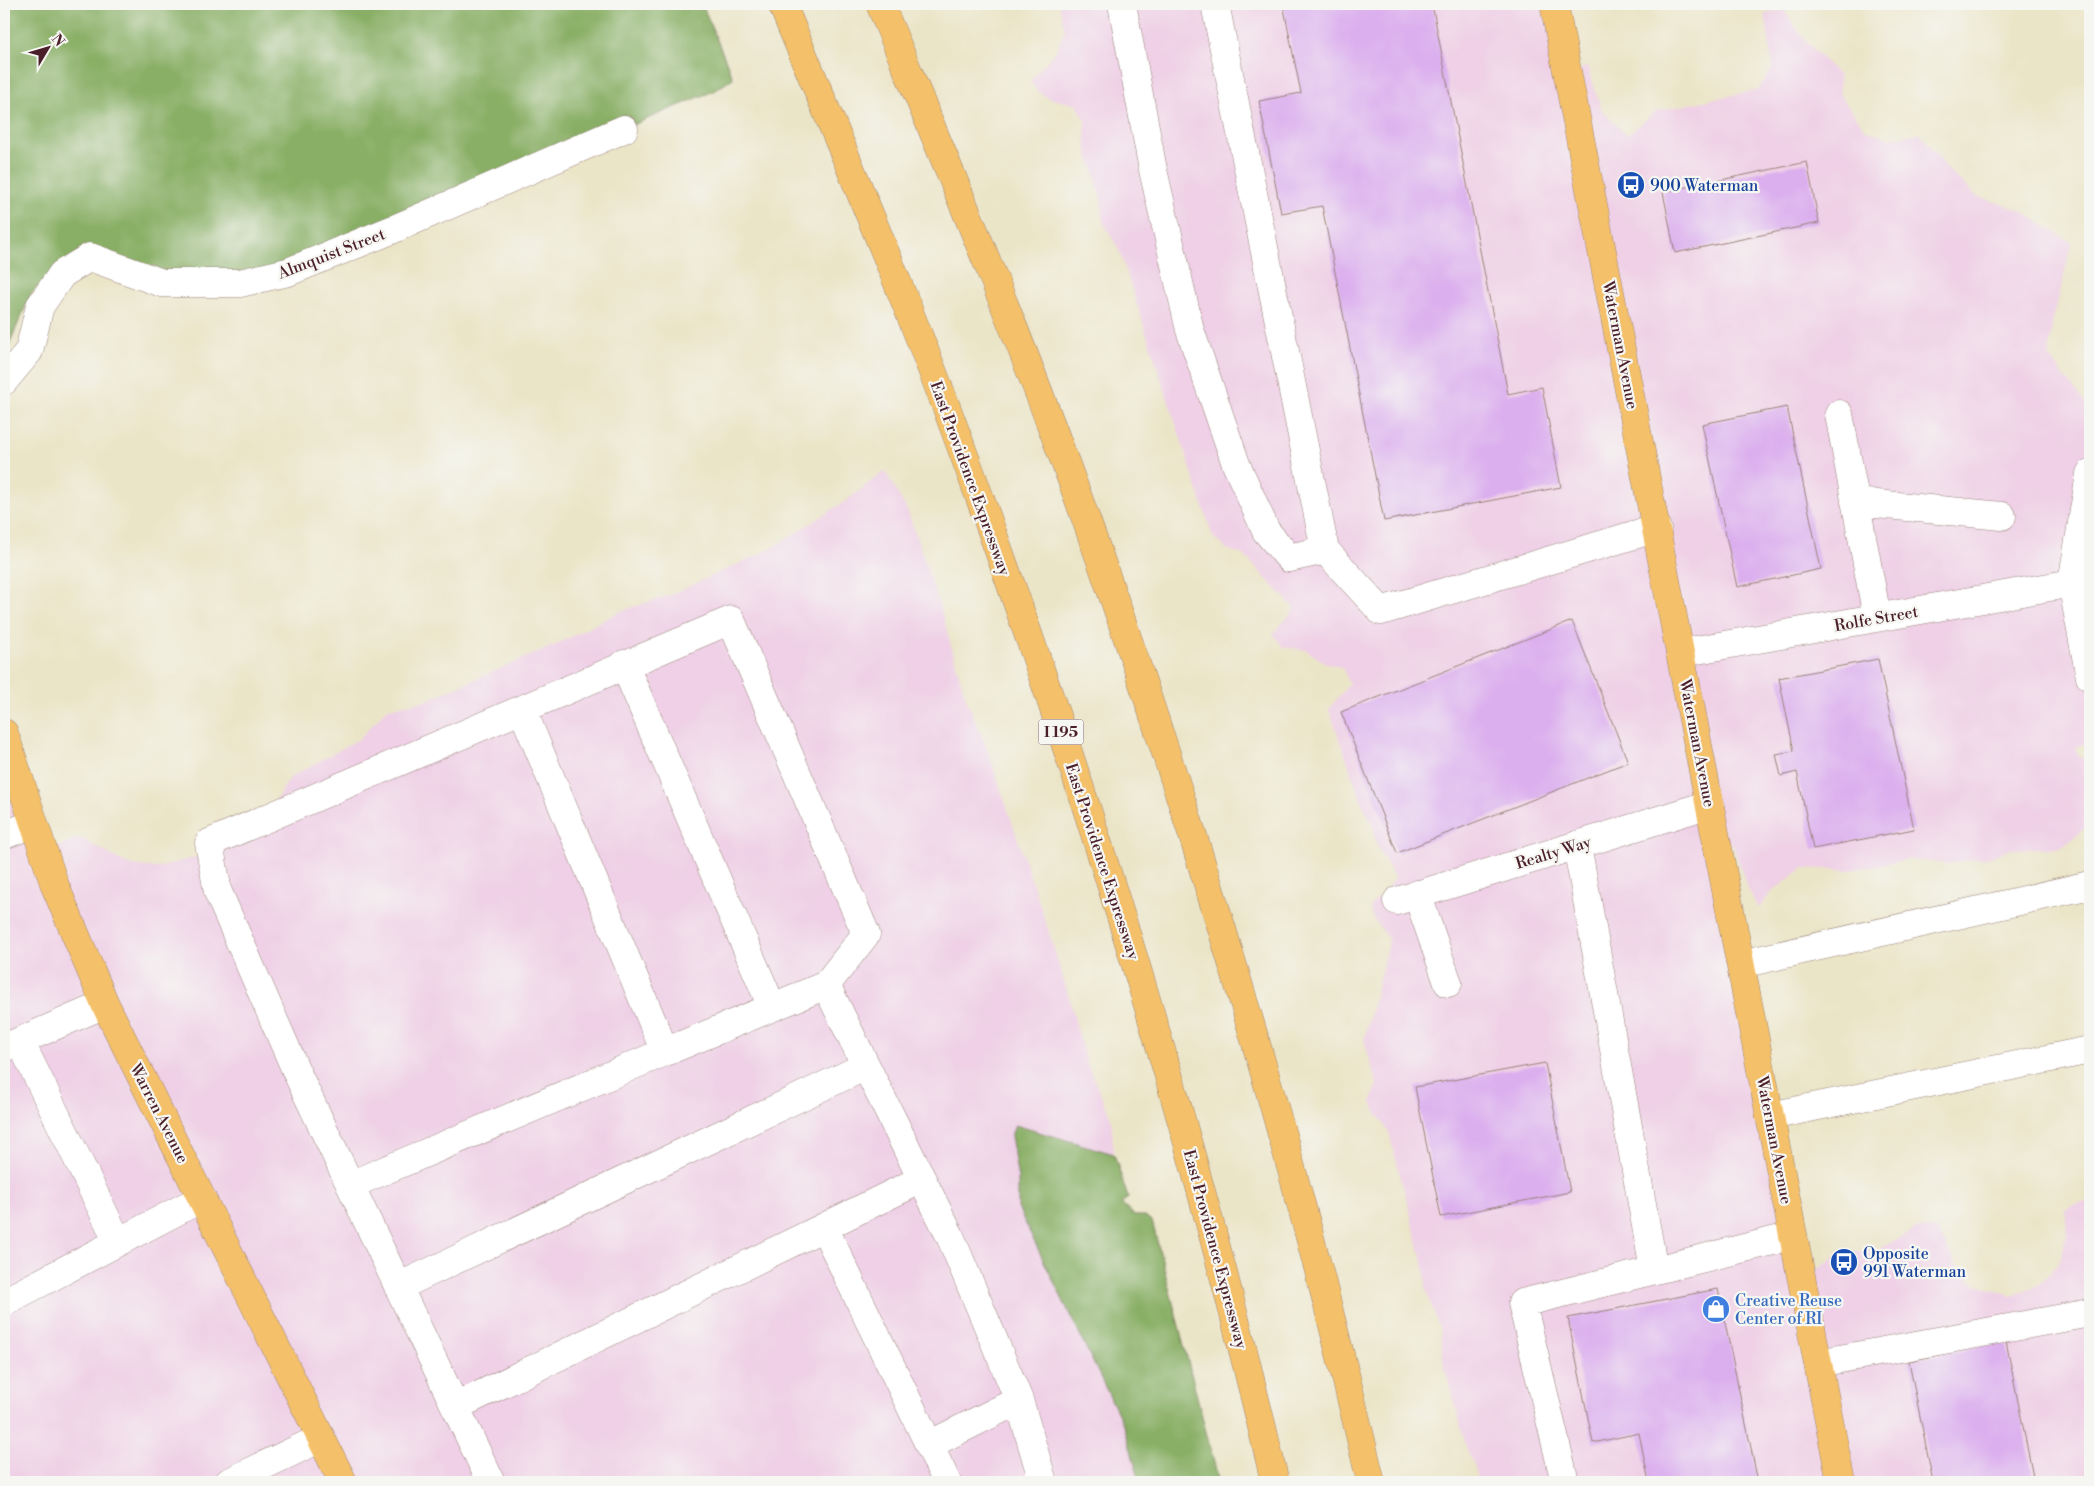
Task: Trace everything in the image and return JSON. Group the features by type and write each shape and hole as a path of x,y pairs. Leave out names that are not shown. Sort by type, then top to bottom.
{"main road":[{"name":"East Providence Expressway","path":"782,4 952,422 1013,591 1065,744 1124,923 1165,1059 1216,1243 1275,1482"},
{"path":"880,4 1016,333 1086,518 1150,706 1231,957 1286,1149 1338,1342 1371,1482"},
{"name":"Waterman Avenue","path":"1554,4 1841,1482"},
{"name":"Warren Avenue","path":"4,733 55,886 106,1004 344,1482"}],"street":[{"path":"1122,4 1153,170 1190,330 1236,464 1266,531 1289,558 1325,550"},
{"path":"1216,4 1325,550 1381,611 1657,528"},
{"name":"Almquist Street","path":"4,381 29,351 40,306 62,274 90,257 162,283 240,283 288,272 380,235 624,130"},
{"path":"1839,414 1877,618"},
{"path":"2090,474 2072,582 2090,678"},
{"path":"1855,502 2002,516"},
{"name":"Rolfe Street","path":"1680,653 2072,582"},
{"path":"350,1185 826,985 866,934 730,620 209,843 218,892 297,1073 398,1287 491,1482"},
{"path":"624,664 772,1007"},
{"path":"522,709 665,1052"},
{"name":"Realty Way","path":"1448,983 1407,898 1710,804"},
{"path":"4,835 33,824"},
{"path":"1577,845 1654,1270"},
{"path":"1741,964 2090,885"},
{"path":"826,985 950,1236 1019,1400 1043,1482"},
{"path":"106,1004 12,1045 118,1242"},
{"path":"1770,1116 2090,1050"},
{"path":"398,1287 866,1066"},
{"path":"455,1407 922,1179"},
{"path":"4,1302 202,1198"},
{"path":"824,1226 947,1482"},
{"path":"1565,1482 1522,1303 1794,1236"},
{"path":"1818,1363 2090,1313"},
{"path":"929,1445 1019,1400"},
{"path":"230,1482 321,1438"}],"shaded area":[{"path":"1059,4 1551,4 1562,79 1587,66 1602,111 1627,135 1656,111 1758,90 1773,67 1765,14 1783,9 1806,41 1839,76 1840,95 1866,130 1889,138 1920,133 1949,171 1977,196 2020,210 2072,243 2053,320 2048,355 2090,410 2090,472 2080,517 2090,666 2090,741 2075,748 2079,756 2090,762 2090,824 2061,848 2010,849 1988,858 1946,864 1911,859 1851,870 1803,868 1772,892 1758,909 1746,884 1733,845 1719,842 1799,1285 1841,1251 1873,1251 1918,1228 1938,1230 1959,1270 1974,1283 2011,1296 2040,1284 2058,1264 2067,1234 2065,1210 2090,1200 2090,1482 1477,1482 1475,1467 1467,1450 1444,1368 1440,1330 1426,1290 1425,1271 1389,1133 1371,1103 1377,1085 1364,1040 1389,939 1372,917 1370,907 1395,879 1376,844 1374,828 1362,803 1329,709 1349,684 1343,668 1324,662 1306,650 1283,647 1273,634 1295,609 1244,555 1228,550 1213,537 1119,250 1103,222 1102,204 1086,148 1085,119 1077,105 1049,98 1038,92 1030,81 1057,49 1065,30"},
{"path":"885,471 908,512 942,613 965,696 987,748 1046,923 1069,997 1086,1062 1111,1118 1114,1154 1016,1125 1011,1137 1018,1179 1018,1208 1124,1426 1140,1482 4,1482 4,758 50,850 80,838 129,865 157,868 233,847 273,804 291,777 359,739 388,708 425,701 553,646 621,611 670,595 769,550 846,501"}],"green space":[{"path":"4,4 702,4 733,78 716,90 292,268 249,279 138,271 57,269 31,294 4,356"},
{"path":"1015,1125 1114,1154 1128,1198 1121,1203 1135,1216 1144,1216 1152,1221 1219,1482 1140,1482 1124,1426 1018,1208 1018,1179 1011,1136"}],"building":[{"path":"1283,4 1432,4 1508,394 1542,387 1561,487 1384,521 1322,206 1281,213 1259,101 1301,93"},
{"path":"1807,162 1819,223 1675,253 1663,192"},
{"path":"1787,407 1821,569 1737,587 1702,424"},
{"path":"1572,621 1628,762 1397,853 1341,712"},
{"path":"1878,659 1914,829 1813,849 1797,772 1781,776 1776,754 1794,751 1779,678"},
{"path":"1545,1063 1570,1192 1441,1217 1415,1087"},
{"path":"1718,1289 1758,1482 1649,1482 1639,1433 1593,1443 1568,1318"},
{"path":"2006,1341 2034,1482 1933,1482 1909,1361"},
{"path":"2090,1476 2090,1482 2061,1482 2061,1481"}],"place":[{"name":"900 Waterman","path":"1631,185"},
{"name":"Opposite 991 Waterman","path":"1844,1262"},
{"name":"Creative Reuse Center of RI","path":"1716,1309"}]}
